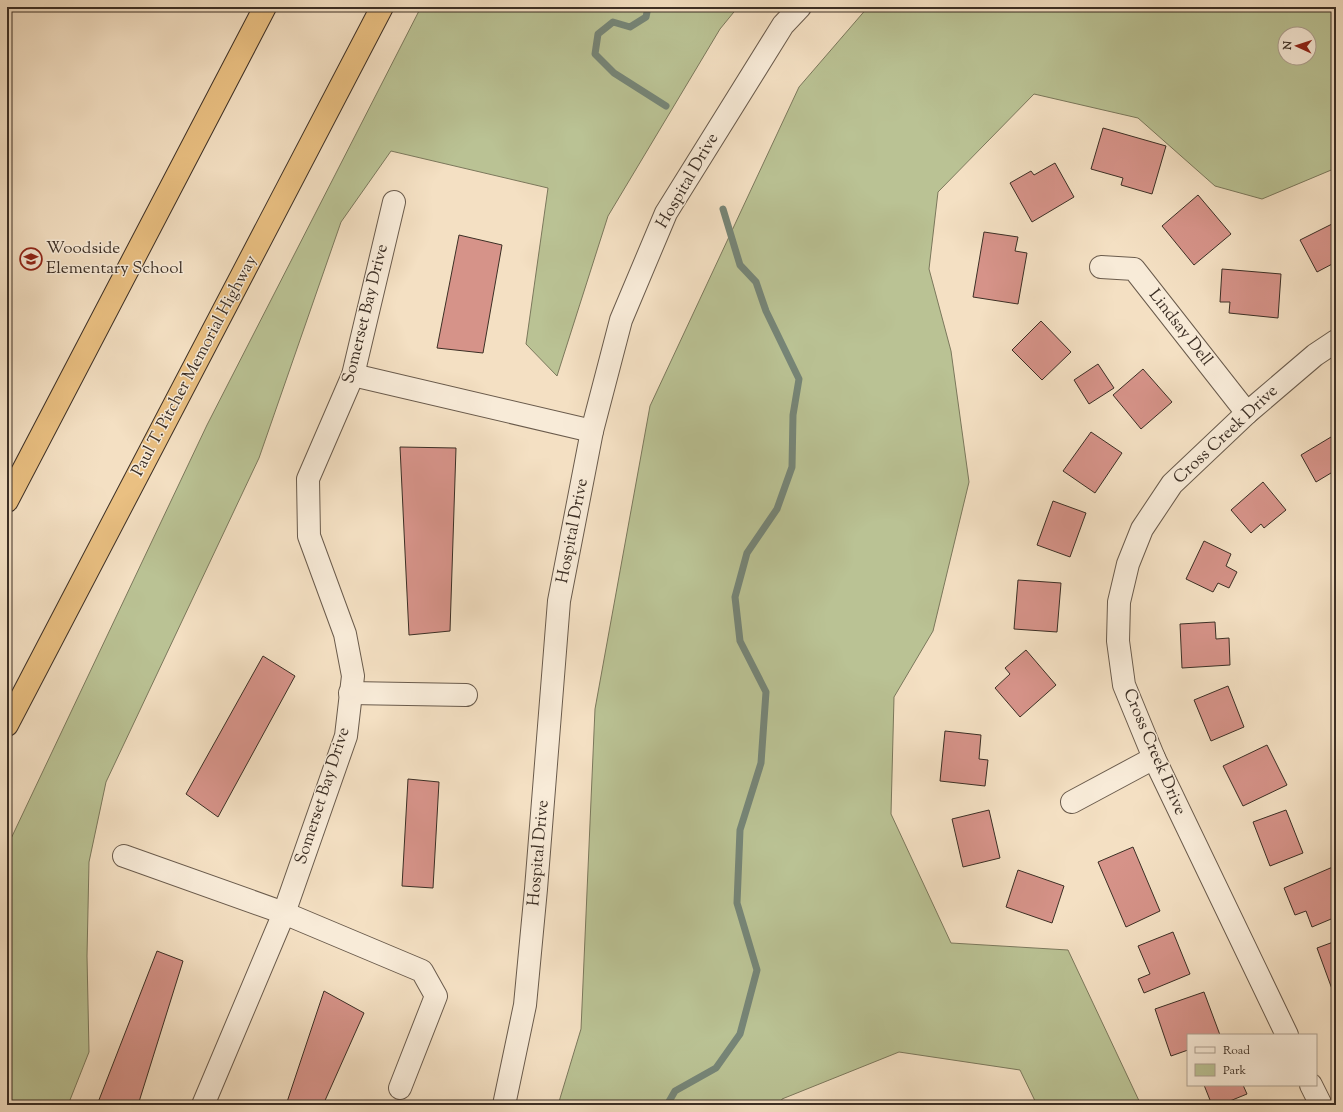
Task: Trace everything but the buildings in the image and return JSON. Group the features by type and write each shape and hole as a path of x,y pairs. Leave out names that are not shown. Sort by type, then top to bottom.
{"highway":[{"path":"7,501 265,7"},
{"name":"Paul T. Pitcher Memorial Highway","path":"7,725 382,7"}],"street":[{"name":"Hospital Drive","path":"504,1105 525,1005 536,889 559,601 592,431 621,320 666,213 783,25 800,7"},
{"name":"Somerset Bay Drive","path":"203,1105 284,913 346,736 353,676 345,634 310,536 308,479 354,375 394,202"},
{"name":"Lindsay Dell","path":"1101,267 1134,269 1247,413"},
{"name":"Cross Creek Drive","path":"1287,1034 1154,758 1124,685 1118,641 1118,602 1128,564 1142,528 1172,484 1247,413 1315,355 1336,341"},
{"path":"354,375 592,431"},
{"path":"350,693 466,695"},
{"path":"1072,802 1154,758"},
{"path":"124,856 284,913 422,971 436,996 400,1088"},
{"path":"1312,1086 1321,1105"}],"green space":[{"path":"421,7 738,7 720,29 608,216 557,376 526,344 548,188 391,151 341,222 259,458 106,782 89,862 87,956 89,1052 68,1105 7,1105 7,847 207,425"},
{"path":"868,7 1336,7 1336,168 1262,199 1215,186 1138,118 1034,94 938,192 929,269 951,351 969,482 933,631 894,697 891,814 951,943 1068,950 1141,1105 1037,1105 1020,1070 899,1052 782,1099 780,1105 558,1105 581,1029 595,709 650,406 799,87"}],"waterway":[{"path":"648,7 646,17 630,27 613,22 598,34 595,54 614,73 666,106"},
{"path":"667,1105 675,1091 716,1068 740,1034 757,970 737,903 740,830 761,763 766,692 740,641 735,597 747,553 777,509 792,467 793,415 799,379 766,311 756,282 740,265 723,209"}],"place":[{"name":"Woodside Elementary School","path":"31,259"}]}
